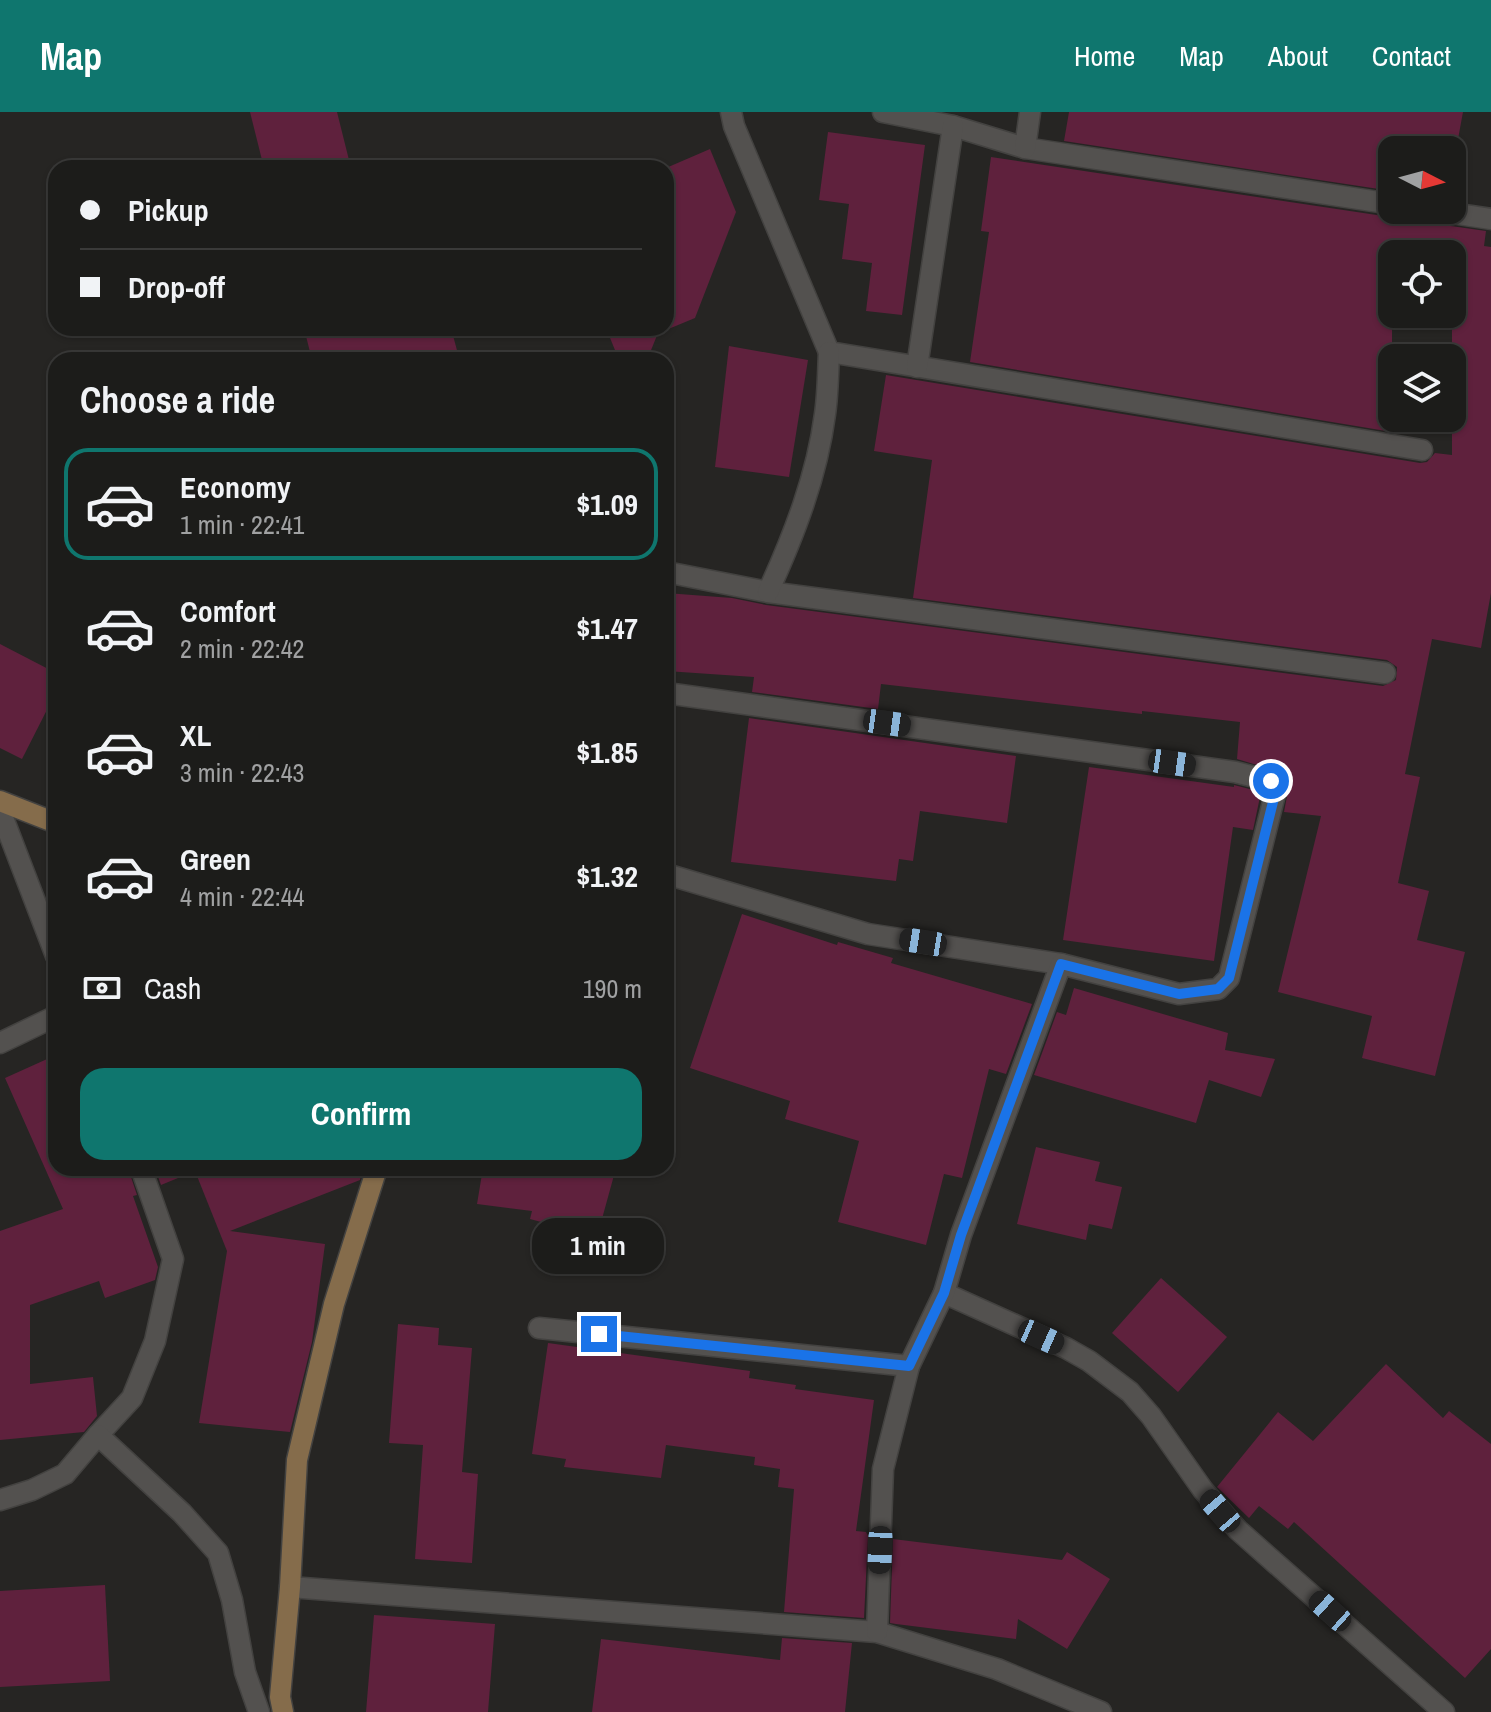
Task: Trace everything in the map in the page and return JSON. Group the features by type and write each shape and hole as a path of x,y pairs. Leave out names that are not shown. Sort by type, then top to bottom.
{"main road":[{"path":"0,801 48,820"},
{"path":"283,1712 280,1697 297,1460 334,1304 374,1176"}],"street":[{"path":"731,112 734,126 829,352 825,414 815,464 795,533 768,592"},
{"path":"883,112 953,126 1025,148 1378,202"},
{"path":"1025,148 1030,112"},
{"path":"917,367 953,126"},
{"path":"1466,215 1491,219"},
{"path":"829,352 1422,450"},
{"path":"674,574 768,592 1385,673"},
{"path":"674,694 1235,772 1271,781 1275,794 1229,978 1218,989 1179,994 1061,964 868,934 674,876"},
{"path":"0,810 48,935"},
{"path":"877,1632 883,1469 909,1366 944,1293 961,1235 1061,964"},
{"path":"0,1043 48,1020"},
{"path":"0,1500 32,1490 65,1474 132,1398 155,1341 173,1259 144,1176"},
{"path":"944,1293 1066,1348 1130,1392 1151,1416 1203,1490 1238,1530 1444,1712"},
{"path":"539,1328 909,1366"},
{"path":"98,1435 182,1513 218,1553 232,1600 245,1672 259,1712"},
{"path":"290,1587 877,1632 997,1669 1101,1712"}],"building":[{"path":"250,112 337,112 349,160 262,160"},
{"path":"1069,112 1463,112 1459,136 1378,136 1378,189 1064,141"},
{"path":"828,132 925,145 902,315 866,311 872,263 842,259 849,204 819,200"},
{"path":"710,149 736,212 695,318 674,327 674,165"},
{"path":"991,157 1378,215 1378,224 1437,224 1486,231 1484,246 1491,247 1491,593 1481,648 1432,639 1405,774 1420,777 1398,883 1429,891 1417,940 1465,952 1435,1076 1362,1058 1372,1016 1278,992 1321,816 1284,812 1288,791 1280,772 1237,759 1240,722 881,684 878,709 752,692 754,677 674,672 674,594 732,598 1383,686 1396,680 1397,667 1387,660 913,598 932,460 874,451 886,375 1427,462 1435,453 1452,455 1452,432 1466,432 1466,344 1452,344 1452,328 1466,328 1466,240 1378,240 1378,328 1392,328 1392,344 1378,344 1378,430 970,362 989,232 981,231"},
{"path":"306,336 453,336 457,352 310,352"},
{"path":"609,336 657,336 650,352 616,352"},
{"path":"729,346 808,360 789,477 715,467"},
{"path":"0,644 48,669 48,708 22,759 0,748"},
{"path":"749,718 1016,756 1007,823 920,811 913,861 899,859 896,881 731,862"},
{"path":"1089,767 1234,785 1261,792 1253,830 1233,827 1214,961 1063,940"},
{"path":"742,914 837,945 838,942 893,958 891,963 1032,1004 1006,1074 989,1069 962,1178 944,1174 926,1245 838,1222 859,1141 785,1119 790,1101 690,1068"},
{"path":"1074,988 1228,1033 1225,1050 1275,1059 1261,1097 1209,1080 1196,1123 1034,1075 1057,1012 1066,1015"},
{"path":"48,1059 48,1175 5,1078"},
{"path":"1036,1147 1100,1162 1095,1181 1122,1187 1112,1229 1089,1224 1086,1240 1017,1224"},
{"path":"48,1176 131,1176 137,1195 133,1196 158,1267 155,1280 105,1298 99,1281 30,1305 30,1384 93,1377 97,1416 84,1432 0,1440 0,1231 63,1209"},
{"path":"158,1176 183,1176 161,1185"},
{"path":"197,1176 361,1176 360,1180 230,1231 325,1244 312,1342 290,1432 199,1423 227,1251"},
{"path":"482,1176 614,1176 597,1237 530,1219 532,1211 477,1204"},
{"path":"1161,1278 1227,1337 1178,1392 1112,1333"},
{"path":"398,1324 439,1328 438,1345 472,1348 462,1472 478,1474 472,1563 415,1559 423,1445 389,1443"},
{"path":"548,1343 750,1371 749,1378 796,1385 795,1389 874,1400 856,1531 866,1532 868,1536 864,1618 784,1612 794,1489 778,1487 780,1469 754,1465 755,1457 666,1445 661,1478 564,1467 566,1459 532,1454"},
{"path":"1386,1364 1443,1418 1449,1411 1491,1444 1491,1649 1465,1678 1294,1522 1288,1529 1259,1506 1249,1518 1217,1487 1278,1412 1313,1441"},
{"path":"893,1539 1062,1560 1067,1552 1110,1579 1067,1649 1018,1619 1016,1639 890,1623"},
{"path":"105,1585 110,1681 0,1687 0,1591"},
{"path":"374,1615 495,1624 488,1712 366,1712"},
{"path":"782,1638 852,1643 845,1712 592,1712 601,1639 780,1660"}],"route":[{"path":"599,1334 909,1366 944,1293 961,1235 1061,964 1179,994 1218,989 1229,978 1268,825 1275,794 1271,781"}]}
